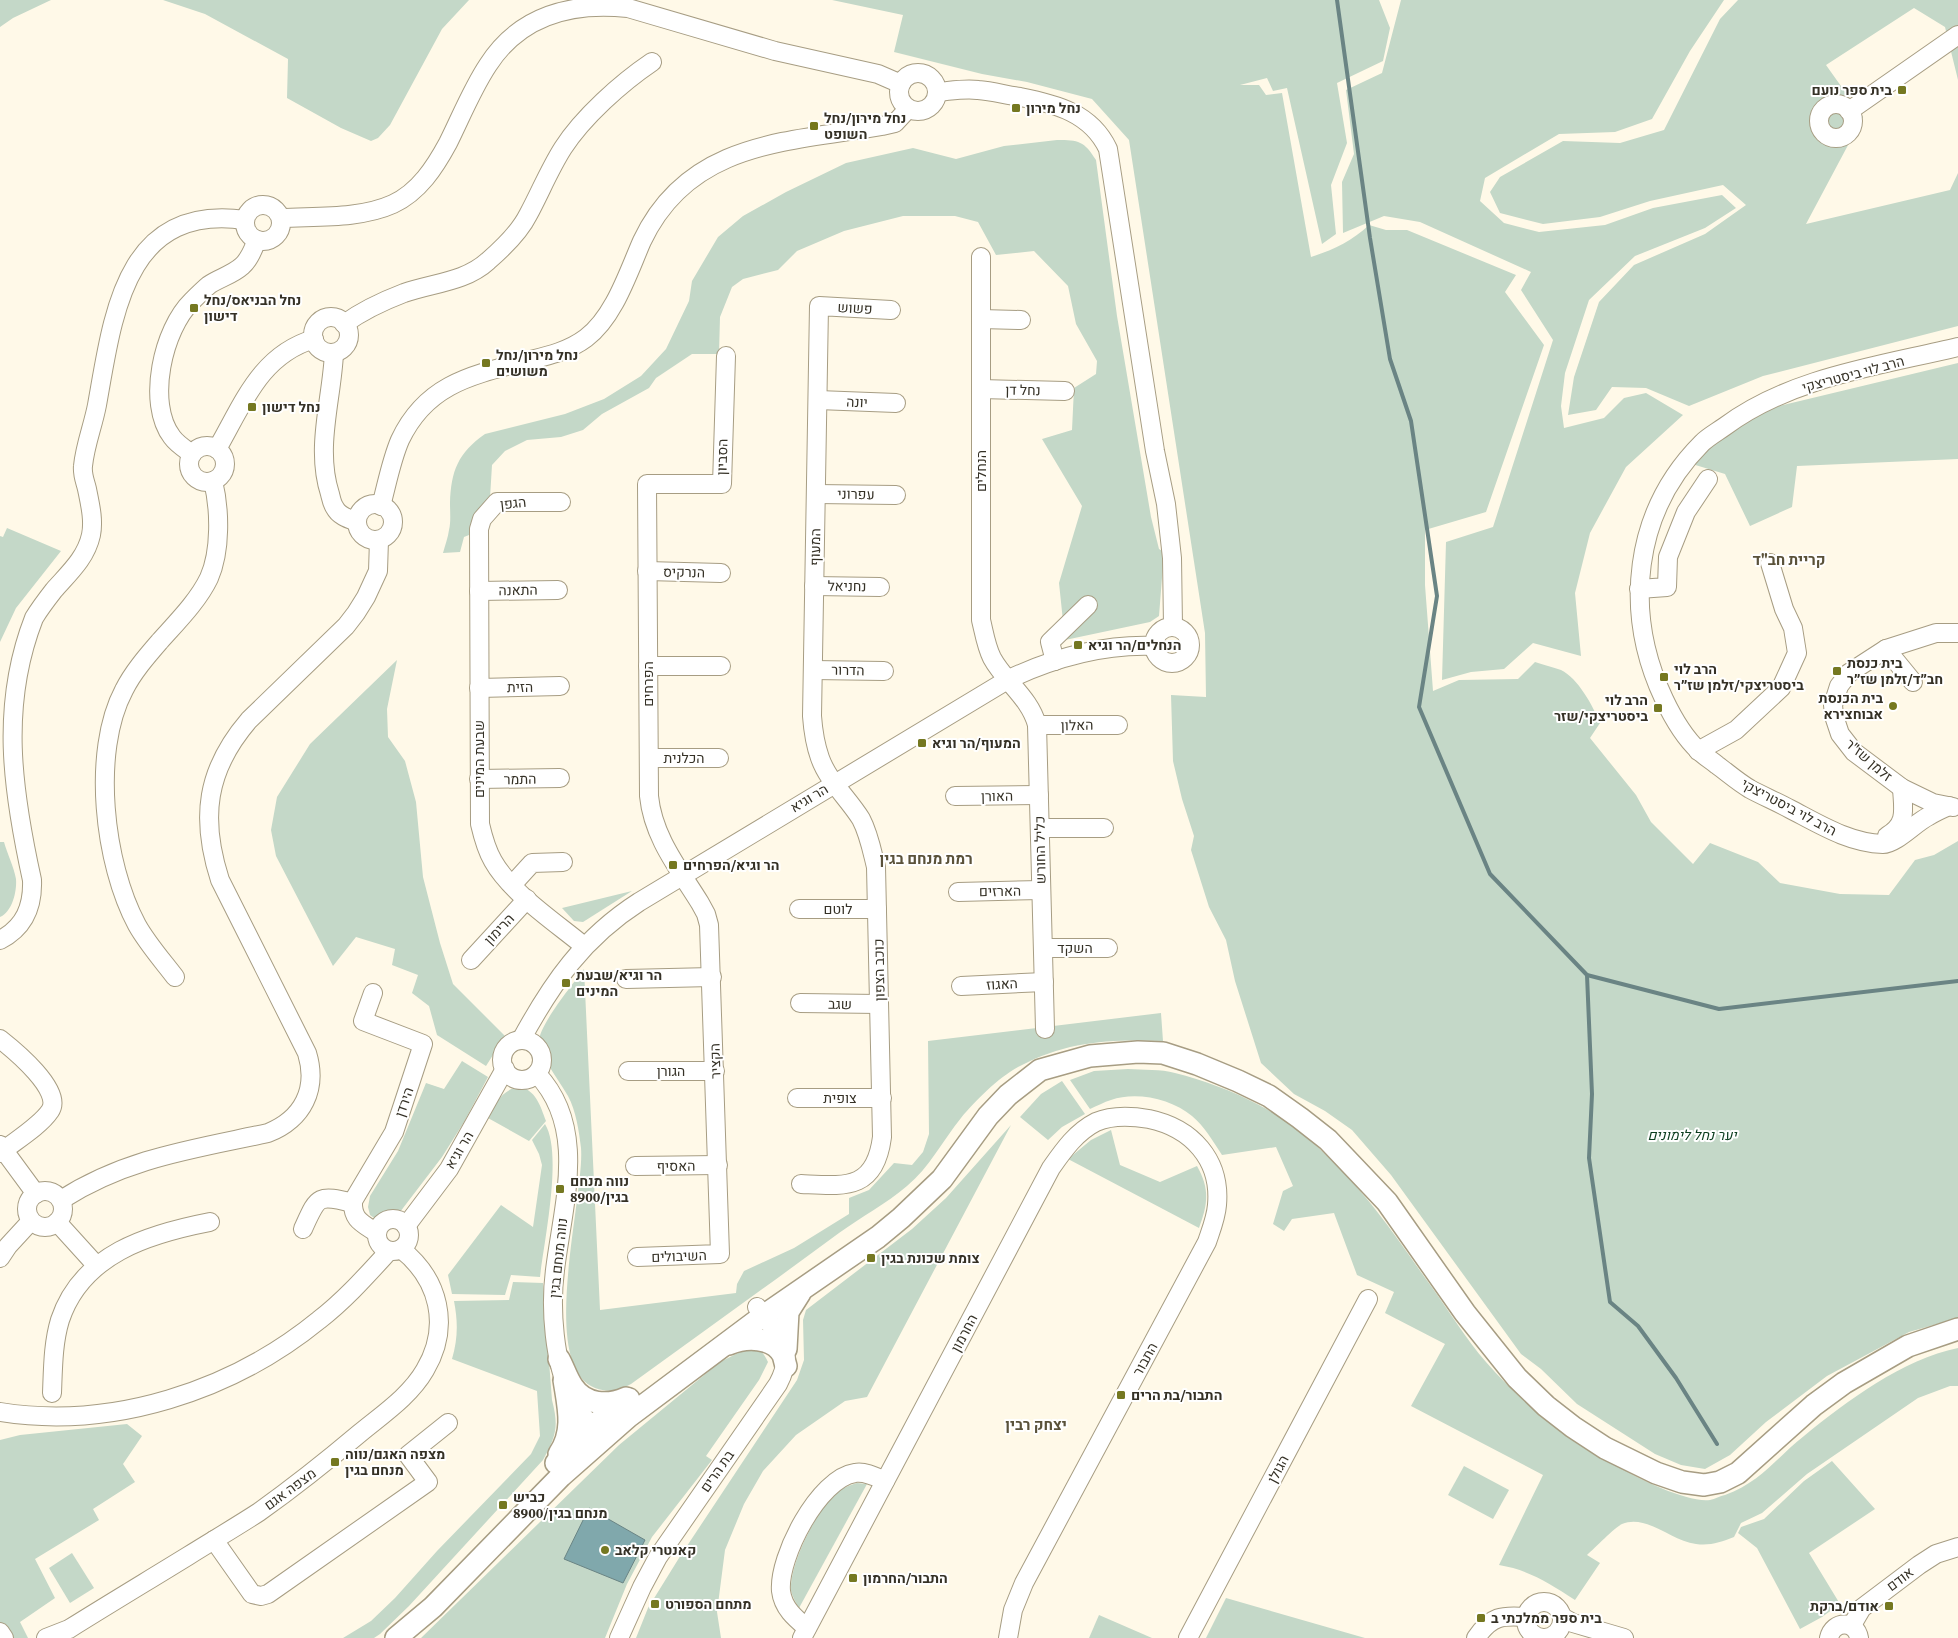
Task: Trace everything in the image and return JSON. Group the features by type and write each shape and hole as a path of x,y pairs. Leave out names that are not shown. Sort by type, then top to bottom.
{"main road":[{"path":"396,1638 433,1607 561,1476 597,1432 628,1416 722,1347 760,1312 802,1289 878,1237 942,1179 988,1116 1008,1095 1040,1070 1090,1056 1138,1052 1163,1053 1197,1064 1269,1096 1328,1140 1388,1202 1476,1328 1517,1378 1546,1406 1605,1448 1656,1473 1682,1482 1704,1485 1720,1482 1738,1473 1814,1405 1844,1383 1908,1346 1958,1328"},
{"path":"559,1359 574,1388 581,1396 589,1400 608,1403 620,1401 639,1391 760,1312 916,1194 942,1179"},
{"path":"786,1357 788,1312 802,1289"},
{"path":"722,1347 738,1340 757,1339 777,1348 786,1357"},
{"path":"389,1638 411,1617 538,1480 561,1452 567,1439 570,1416 564,1380"},
{"path":"538,1480 597,1432 639,1391"}],"street":[{"path":"281,218 358,214 393,204 402,198 428,176 440,158 475,87 488,64 498,52 519,33 537,21 559,12 590,6 628,8 775,51 878,74 901,84"},
{"path":"1849,111 1958,35"},
{"path":"344,324 357,315 404,293 462,277 486,262 516,233 528,217 552,167 576,131 620,85 652,62"},
{"path":"921,73 930,77 934,82 936,92 936,98 932,105 927,110 921,112 908,110 899,99 898,92 908,75 921,73"},
{"path":"936,92 977,90 1046,102 1079,116 1090,123 1103,139 1108,149 1152,431 1166,504 1172,558 1173,626"},
{"path":"381,506 400,441 408,427 428,402 454,383 467,377 554,354 573,346 592,333 611,308 645,235 658,213 687,183 725,158 743,152 793,140 895,123 908,110"},
{"path":"262,204 275,209 281,218 280,230 274,238 268,240 257,240 248,234 245,226 249,210 262,204"},
{"path":"0,940 22,922 33,895 28,860 5,748 5,699 9,676 23,637 43,604 79,562 89,543 92,520 82,469 97,405 107,345 123,288 143,254 172,229 193,220 206,218 224,217 245,220"},
{"path":"192,454 171,436 163,417 159,397 160,373 166,348 176,322 190,302 208,286 242,267 252,253 257,240"},
{"name":"הנחלים","path":"981,256 981,620 991,657 1007,680"},
{"name":"פשוש","path":"820,306 891,310"},
{"name":"המעוף","path":"820,306 812,716 814,738 820,759 833,783"},
{"path":"326,318 336,318 344,324 348,331 347,344 341,350 334,353 320,350 314,339 314,330 320,321 326,318"},
{"path":"981,318 1021,320"},
{"path":"217,449 254,385 276,357 289,348 314,339"},
{"name":"הרב לוי ביסטריצקי","path":"1954,807 1927,816 1906,832 1885,844 1852,839 1830,830 1748,788 1698,751 1671,714 1653,676 1644,637 1639,589 1640,568 1654,513 1665,491 1682,466 1703,442 1734,419 1770,399 1825,379 1958,347"},
{"path":"334,353 332,385 324,438 324,464 334,508 345,518 357,522"},
{"name":"הסביון","path":"647,484 722,484 726,356"},
{"name":"נחל דן","path":"981,389 1065,391"},
{"name":"יונה","path":"818,400 896,404"},
{"path":"205,446 217,449 224,456 226,463 222,475 212,481 202,481 194,476 190,466 192,454 205,446"},
{"path":"1639,589 1666,587 1668,557 1686,512 1708,479"},
{"path":"174,977 137,926 115,870 108,835 106,754 112,718 124,689 144,660 190,605 210,577 216,553 218,510 212,481"},
{"name":"הפרחים","path":"647,484 651,815 657,832 683,875"},
{"name":"עפרוני","path":"816,494 896,495"},
{"name":"הגפן","path":"479,529 482,519 497,502 561,502"},
{"path":"372,505 381,506 390,513 392,524 388,534 379,540 365,538 359,531 357,522 360,513 363,509 372,505"},
{"name":"שבעת המינים","path":"479,529 479,779 480,824 485,845 498,868 512,885 584,946"},
{"path":"61,1200 83,1186 124,1168 155,1158 273,1131 294,1116 306,1099 311,1076 311,1065 307,1053 220,880 211,853 209,810 218,769 238,732 346,626 366,597 378,571 379,540"},
{"path":"1698,751 1736,730 1782,688 1797,653 1793,628 1784,609 1770,563"},
{"name":"הנרקיס","path":"648,571 721,573"},
{"name":"נחניאל","path":"814,586 880,587"},
{"name":"התאנה","path":"479,591 558,590"},
{"path":"1055,661 1050,642 1088,605"},
{"path":"1173,626 1185,631 1190,639 1190,648 1187,656 1180,662 1168,663 1158,657 1154,646 1157,634 1161,630 1173,626"},
{"name":"זלמן שז\"ר","path":"1954,807 1932,803 1902,788 1854,752 1840,734 1834,716 1833,705 1839,686 1849,673 1886,649 1936,633 1958,633"},
{"name":"הר וגיא","path":"521,1040 550,989 584,946 605,926 628,909 833,783 1007,680 1055,661 1114,647 1130,645 1154,646"},
{"path":"1886,649 1913,682"},
{"path":"648,666 721,666"},
{"name":"הדרור","path":"813,670 884,671"},
{"name":"כליל החורש","path":"1007,680 1027,704 1034,715 1037,725 1045,1029"},
{"name":"הזית","path":"479,688 560,686"},
{"name":"האלון","path":"1037,725 1118,725"},
{"name":"הכלנית","path":"649,758 719,758"},
{"name":"התמר","path":"479,779 560,778"},
{"name":"כוכב הצפון","path":"801,1184 837,1186 856,1182 866,1176 874,1167 880,1155 882,1137 876,867 867,833 861,820 833,783"},
{"path":"1874,842 1896,830 1901,823 1904,814 1902,788"},
{"name":"האורן","path":"956,796 1039,795"},
{"path":"1040,828 1104,828"},
{"path":"512,885 532,864 562,862"},
{"name":"הקציר","path":"683,875 706,914 711,938 720,1254"},
{"name":"הארזים","path":"958,892 1041,890"},
{"name":"הרימון","path":"471,960 527,899"},
{"name":"לוטם","path":"799,909 877,909"},
{"name":"השקד","path":"1042,948 1108,948"},
{"path":"626,979 712,977"},
{"name":"האגוז","path":"960,986 1044,982"},
{"name":"הירדן","path":"353,1203 358,1190 394,1132 423,1044 363,1021 373,993"},
{"name":"שגב","path":"800,1003 879,1004"},
{"path":"0,1039 27,1062 46,1084 52,1095 52,1110 1,1149 36,1194"},
{"path":"521,1040 532,1042 541,1052 542,1065 536,1074 522,1080 510,1076 504,1070 502,1059 504,1052 513,1042 521,1040"},
{"name":"הר וגיא","path":"406,1226 449,1169 504,1070"},
{"name":"הגורן","path":"628,1071 715,1071"},
{"name":"נווה מנחם בגין","path":"536,1074 546,1084 556,1099 563,1118 567,1138 568,1179 554,1272 553,1299 559,1359 570,1397 581,1414 597,1432"},
{"name":"צופית","path":"798,1098 882,1098"},
{"name":"החרמון","path":"804,1633 1051,1168 1069,1143 1096,1122 1134,1116 1155,1120 1186,1133"},
{"name":"התבור","path":"1008,1638 1013,1610 1024,1583 1207,1242 1216,1213 1216,1184 1212,1169 1204,1154 1198,1144 1186,1133"},
{"name":"האסיף","path":"635,1166 718,1165"},
{"path":"50,1191 61,1200 62,1213 57,1222 47,1227 39,1226 31,1221 27,1212 27,1206 29,1200 36,1194 50,1191"},
{"path":"303,1228 313,1206 319,1200 333,1198 353,1203 352,1210 356,1218 377,1233"},
{"path":"0,1412 43,1416 99,1413 165,1401 216,1383 268,1357 298,1337 343,1299 395,1250 407,1244 409,1233 406,1226 400,1220 389,1220 380,1225 377,1233 380,1245 395,1250"},
{"path":"0,1258 8,1246 31,1221"},
{"path":"57,1222 96,1266"},
{"path":"52,1392 53,1363 60,1320 76,1289 86,1276 96,1266 143,1240 188,1226 210,1222"},
{"name":"מצפה אגם","path":"46,1638 69,1629 259,1512 313,1473 407,1394 425,1370 437,1341 439,1310 430,1281 422,1269 395,1250"},
{"name":"השיבולים","path":"637,1257 720,1254"},
{"name":"הגולן","path":"1188,1638 1368,1299"},
{"path":"760,1312 786,1357"},
{"name":"בת הרים","path":"619,1638 658,1557 778,1384 786,1357"},
{"path":"214,1540 252,1594 261,1596 268,1594 428,1482 408,1455 448,1423"},
{"path":"804,1633 785,1604 781,1591 784,1569 791,1546 802,1523 830,1485 844,1477 856,1473 869,1475 885,1481"},
{"name":"אודם","path":"1856,1632 1862,1608 1936,1554 1958,1547"},
{"path":"1562,1617 1559,1629 1552,1636 1546,1638 1539,1637 1530,1632 1527,1626 1526,1617 1532,1606 1547,1602 1558,1608 1562,1617 1573,1623 1624,1638"},
{"path":"1476,1638 1494,1619 1506,1616 1526,1617"},
{"path":"1830,1638 1831,1632 1838,1625 1847,1624 1856,1632"},
{"path":"0,1632 4,1638"}],"green space":[{"path":"0,0 51,0 13,18 0,27"},
{"path":"163,0 469,0 442,29 390,125 378,138 371,141 341,128 287,98 288,59 205,14"},
{"name":"יער נחל לימונים","path":"832,0 1379,0 1390,28 1383,61 1337,83 1347,143 1331,185 1336,234 1322,244 1287,88 1273,91 1267,78 1240,85 1259,85 1266,95 1282,93 1311,257 1342,244 1356,236 1369,225 1386,230 1407,230 1516,275 1505,292 1544,345 1486,512 1425,530 1425,585 1433,691 1459,680 1518,679 1535,662 1561,670 1579,686 1600,723 1590,738 1636,795 1651,822 1693,864 1710,843 1758,862 1780,883 1840,894 1889,895 1915,860 1934,855 1958,841 1958,1318 1909,1332 1827,1376 1766,1422 1730,1455 1705,1469 1681,1465 1655,1454 1577,1404 1541,1369 1521,1354 1391,1175 1352,1130 1325,1111 1294,1094 1261,1063 1235,981 1226,940 1209,907 1191,850 1194,836 1182,799 1173,761 1171,695 1206,697 1205,633 1129,140 1092,99 1027,82 982,74 894,52 903,15"},
{"path":"1401,0 1724,0 1690,51 1652,119 1615,132 1559,134 1485,178 1480,201 1504,223 1539,232 1605,225 1653,208 1722,195 1736,208 1705,228 1635,256 1589,300 1565,373 1561,406 1564,428 1604,418 1624,398 1646,393 1683,415 1626,467 1590,533 1575,593 1581,656 1533,643 1504,669 1471,672 1442,680 1446,542 1493,527 1553,340 1521,290 1531,272 1420,222 1384,216 1343,233 1342,182 1354,154 1346,90 1382,73"},
{"path":"1738,0 1958,0 1958,80 1945,27 1914,8 1826,65 1863,117 1806,224 1950,190 1958,173 1958,326 1763,376 1689,406 1646,388 1612,387 1596,410 1568,415 1574,377 1599,302 1634,265 1705,234 1746,205 1723,185 1650,201 1600,217 1543,224 1500,213 1490,192 1500,177 1563,141 1620,143 1664,130 1720,19"},
{"path":"1071,140 1084,145 1096,160 1117,316 1151,517 1159,549 1164,552 1159,616 1150,622 1065,640 1059,583 1082,506 1042,439 1072,430 1074,388 1096,374 1097,361 1076,324 1068,286 1034,251 996,255 978,222 955,216 903,216 844,231 797,251 778,270 743,279 732,287 720,317 719,354 692,354 656,378 649,388 602,414 583,430 561,437 527,440 505,451 492,465 490,498 473,524 469,535 464,537 460,552 443,553 450,527 450,503 454,472 468,448 485,434 565,414 604,399 641,376 666,349 689,301 692,281 718,237 743,216 786,192 846,163 913,148 956,159 1004,146"},
{"path":"1958,363 1958,459 1797,466 1792,507 1750,526 1725,474 1679,460 1754,412"},
{"path":"7,528 61,551 16,608 0,642 0,536 3,537"},
{"path":"397,660 387,709 388,737 405,761 416,802 423,877 453,984 505,1036 486,1066 437,1035 429,1006 412,993 418,975 392,965 395,949 356,937 333,966 276,856 271,830 277,797 310,744"},
{"path":"0,842 4,842 14,870 16,884 11,906 0,917"},
{"path":"632,891 583,922 574,921 562,908"},
{"path":"584,969 600,1310 736,1293 737,1284 744,1271 794,1248 849,1214 849,1198 869,1190 894,1163 912,1165 923,1152 929,1134 928,1041 1161,1013 1163,1041 1107,1041 1090,1043 1055,1051 1012,1071 988,1089 961,1118 922,1171 899,1193 839,1233 631,1384 618,1390 609,1391 595,1388 578,1373 569,1348 566,1315 568,1278 581,1148 577,1121 571,1102 547,1062 539,1043 540,1036 550,1016"},
{"path":"462,1061 488,1077 464,1122 442,1157 400,1212 380,1222 370,1215 368,1207 370,1196 398,1151 426,1083 444,1089"},
{"path":"1128,1069 1170,1072 1207,1083 1249,1100 1291,1125 1322,1151 1363,1195 1396,1237 1471,1344 1501,1379 1566,1434 1630,1474 1665,1490 1690,1498 1710,1500 1738,1490 1768,1469 1794,1444 1821,1423 1876,1383 1917,1361 1958,1348 1958,1386 1950,1386 1918,1398 1807,1474 1762,1513 1741,1523 1734,1537 1711,1544 1696,1544 1641,1522 1622,1524 1587,1555 1600,1563 1575,1600 1529,1574 1499,1565 1543,1475 1411,1406 1445,1344 1385,1313 1394,1292 1357,1275 1334,1213 1292,1219 1284,1231 1273,1224 1283,1191 1293,1186 1276,1147 1222,1155 1196,1120 1184,1110 1174,1105 1153,1098 1131,1096 1111,1100 1090,1109 1070,1080 1094,1071"},
{"path":"1062,1081 1085,1114 1062,1127 1048,1140 1020,1117 1041,1094"},
{"path":"518,1086 533,1095 546,1121 529,1141 488,1118 500,1098"},
{"path":"545,1124 550,1137 552,1176 551,1198 540,1277 511,1275 505,1295 452,1294 448,1275 501,1205 533,1227 542,1165 532,1140"},
{"path":"1011,1125 867,1397 845,1401 796,1435 763,1471 744,1504 725,1550 717,1612 721,1638 636,1638 648,1608 679,1558 797,1380 804,1360 803,1320 806,1310 912,1229 946,1198"},
{"path":"1111,1130 1120,1165 1160,1182 1197,1166 1206,1189 1206,1204 1199,1228 1068,1159 1091,1140"},
{"path":"513,1282 543,1283 552,1400 556,1425 547,1452 543,1460 409,1606 380,1634 374,1638 343,1638 371,1621 395,1598 437,1551 531,1454 540,1436 537,1391 452,1359 457,1330 454,1301 509,1300"},
{"path":"748,1348 761,1351 768,1362 759,1380 706,1456 712,1460 652,1537 627,1584 605,1638 421,1638 619,1445 720,1362"},
{"path":"127,1424 142,1436 123,1464 135,1482 93,1509 99,1520 35,1559 55,1598 20,1622 28,1638 0,1638 0,1440 20,1435"},
{"path":"1832,1461 1875,1509 1809,1553 1840,1604 1800,1629 1757,1548 1738,1533 1741,1527 1764,1519 1804,1481"},
{"path":"1464,1466 1509,1490 1493,1519 1448,1495"},
{"path":"857,1483 867,1484 799,1608 791,1590 799,1553 813,1524 829,1501 836,1493"},
{"path":"72,1553 94,1588 70,1603 49,1568"},
{"path":"1226,1598 1365,1638 1206,1638"},
{"path":"1099,1615 1152,1638 1089,1638"}],"water":[{"name":"קאנטרי קלאב","path":"589,1508 645,1540 623,1583 564,1559"}],"waterway":[{"path":"1337,0 1370,238 1390,359 1411,421 1437,596 1419,707 1490,874 1587,975 1719,1009 1958,981"},
{"path":"1587,975 1592,1094 1589,1158 1610,1302 1638,1326 1676,1378 1717,1444"}],"place":[{"name":"בית ספר נועם","path":"1902,90"},
{"name":"נחל מירון","path":"1016,108"},
{"name":"נחל מירון/נחל השופט","path":"814,126"},
{"name":"נחל הבניאס/נחל דישון","path":"194,308"},
{"name":"נחל מירון/נחל משושים","path":"486,363"},
{"name":"נחל דישון","path":"252,407"},
{"name":"הנחלים/הר וגיא","path":"1078,645"},
{"name":"בית כנסת חב״ד/זלמן שז״ר","path":"1837,671"},
{"name":"הרב לוי ביסטריצקי/זלמן שז״ר","path":"1664,677"},
{"name":"בית הכנסת אבוחצירא","path":"1893,706"},
{"name":"הרב לוי ביסטריצקי/שזר","path":"1658,708"},
{"name":"המעוף/הר וגיא","path":"922,743"},
{"name":"הר וגיא/הפרחים","path":"673,865"},
{"name":"הר וגיא/שבעת המינים","path":"566,983"},
{"name":"נווה מנחם בגין/8900","path":"560,1189"},
{"name":"צומת שכונת בגין","path":"871,1258"},
{"name":"התבור/בת הרים","path":"1121,1395"},
{"name":"מצפה האגם/נווה מנחם בגין","path":"335,1462"},
{"name":"כביש 8900/מנחם בגין","path":"503,1505"},
{"name":"קאנטרי קלאב","path":"605,1550"},
{"name":"התבור/החרמון","path":"853,1578"},
{"name":"מתחם הספורט","path":"655,1604"},
{"name":"אודם/ברקת","path":"1889,1606"},
{"name":"בית ספר ממלכתי ב","path":"1481,1618"}],"district":[{"name":"קריית חב\"ד","path":"1789,559"},
{"name":"רמת מנחם בגין","path":"926,858"},
{"name":"יצחק רבין","path":"1036,1424"}]}
